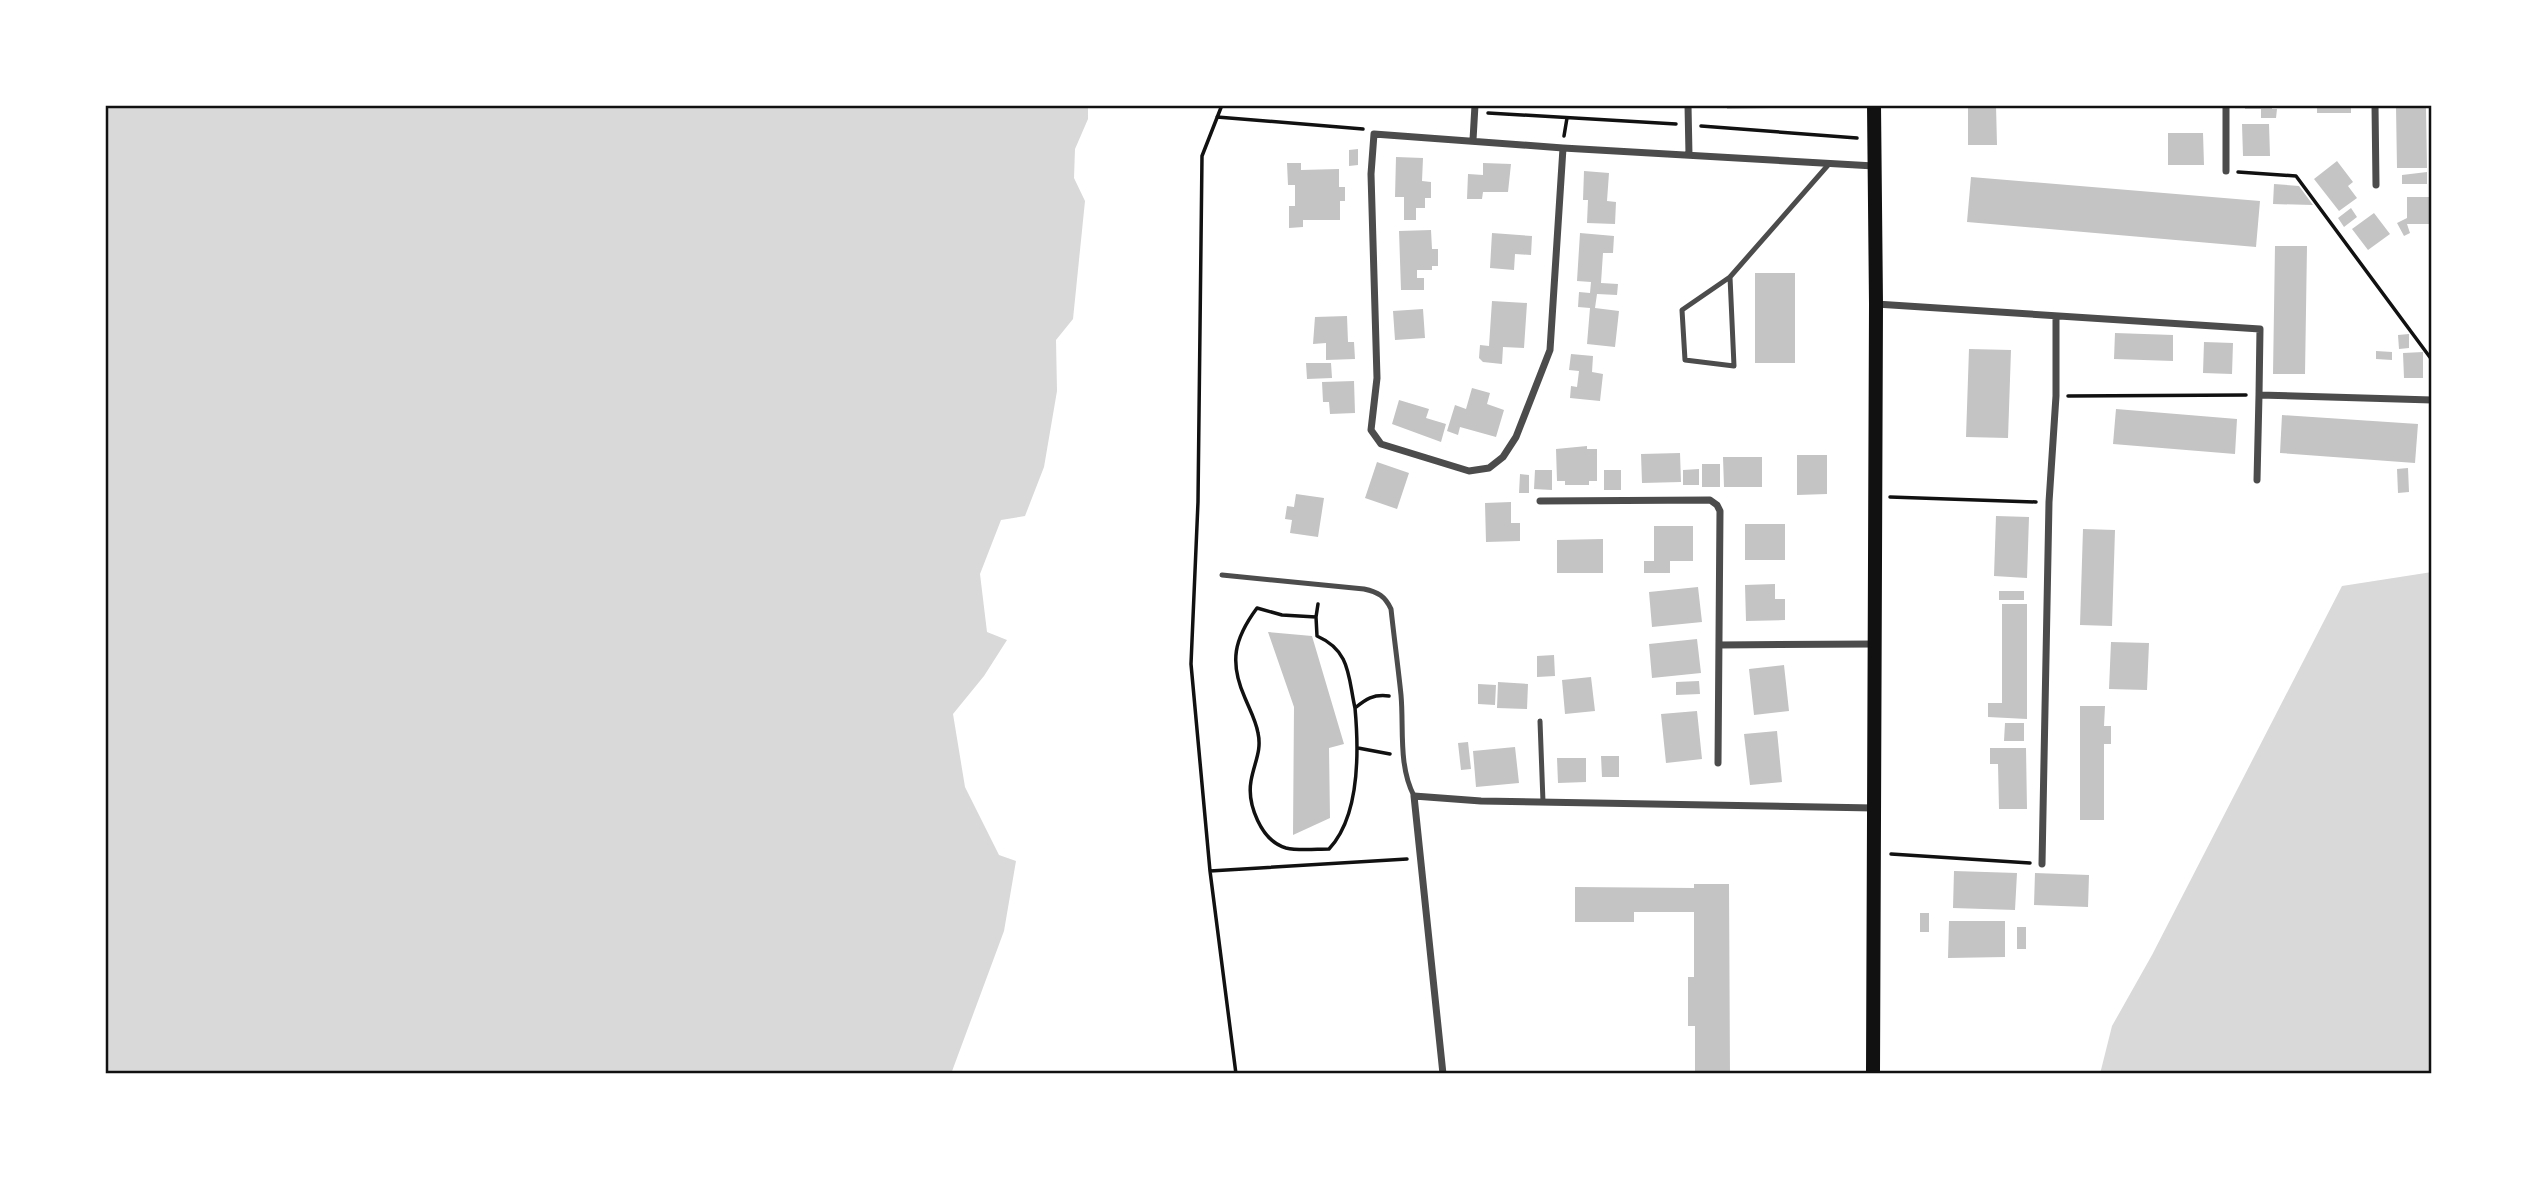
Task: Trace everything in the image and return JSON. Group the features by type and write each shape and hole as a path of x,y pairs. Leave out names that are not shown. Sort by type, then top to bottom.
{"main road":[{"path":"1873,1074 1876,304 1874,105"}],"street":[{"path":"1688,105 1689,155"},
{"path":"2226,105 2226,171"},
{"path":"2375,105 2376,185"},
{"path":"1473,140 1475,108"},
{"path":"1563,148 1550,350 1516,437 1503,457 1489,468 1469,471 1381,444 1371,430 1377,379 1371,174 1374,134 1874,166"},
{"path":"1876,304 2260,329 2257,480"},
{"path":"2042,864 2049,502 2056,396 2056,317"},
{"path":"2259,395 2432,400"},
{"path":"1540,501 1710,500 1717,505 1720,511 1718,763"},
{"path":"1719,645 1874,644"},
{"path":"1443,1074 1414,796 1543,802 1874,808"}],"lane":[{"path":"1730,277 1734,366 1685,360 1682,310 1730,277 1829,163"},
{"path":"1222,575 1377,592 1387,599 1391,609 1401,696 1404,756 1408,784 1414,796"},
{"path":"1540,721 1543,802"}],"path":[{"path":"1222,105 1202,156 1198,502 1191,664 1210,871 1236,1074"},
{"path":"1475,108 1859,138"},
{"path":"1216,117 1362,128 1374,134"},
{"path":"2226,171 2296,176 2432,360"},
{"path":"2056,396 2259,395"},
{"path":"1874,497 2049,502"},
{"path":"1316,617 1282,615 1257,608 1244,625 1236,648 1235,669 1254,716 1260,748 1251,782 1252,802 1258,820 1275,843 1287,848 1329,849 1339,838 1348,819 1358,748 1348,669 1335,645 1317,636 1318,604"},
{"path":"1354,708 1377,695 1401,696"},
{"path":"1358,748 1404,756"},
{"path":"1874,852 2042,864"},
{"path":"1210,871 1420,859"}],"shaded area":[{"path":"105,105 1088,105 1088,119 1075,149 1074,178 1085,201 1073,319 1056,340 1057,391 1044,467 1025,516 1001,520 980,574 987,632 1007,640 984,676 953,714 965,787 999,855 1016,861 1004,931 951,1074 105,1074"},
{"path":"2432,572 2432,1074 2100,1074 2112,1026 2152,955 2342,586"}],"building":[{"path":"1727,105 1772,105 1772,108 1727,109"},
{"path":"1968,105 1996,105 1997,145 1968,145"},
{"path":"2245,105 2272,105 2272,109 2277,109 2276,118 2261,118 2261,109 2245,109"},
{"path":"2317,105 2351,105 2351,113 2317,113"},
{"path":"2396,107 2426,107 2427,168 2397,168"},
{"path":"2242,124 2269,124 2270,156 2243,156"},
{"path":"2168,133 2203,133 2204,165 2168,165"},
{"path":"1358,149 1358,165 1349,166 1349,150"},
{"path":"1396,157 1423,158 1422,181 1431,182 1431,198 1425,198 1425,208 1416,208 1416,220 1404,220 1404,197 1395,197"},
{"path":"2337,161 2353,182 2348,186 2357,198 2339,211 2314,179"},
{"path":"1287,163 1301,163 1301,170 1339,169 1339,187 1345,187 1345,201 1340,201 1340,220 1303,220 1303,227 1289,228 1289,206 1295,206 1295,185 1288,185"},
{"path":"1483,163 1511,164 1508,192 1483,192 1482,199 1467,199 1468,174 1483,175"},
{"path":"1584,171 1609,173 1607,201 1616,202 1615,224 1587,223 1588,200 1583,200"},
{"path":"2427,172 2427,184 2402,184 2402,175"},
{"path":"1971,177 2260,201 2256,247 1967,222"},
{"path":"2274,184 2299,186 2313,205 2273,204"},
{"path":"2407,197 2432,197 2432,224 2407,224 2410,233 2404,236 2397,223 2407,218"},
{"path":"2351,208 2357,217 2344,227 2338,218"},
{"path":"2374,213 2390,234 2368,250 2352,229"},
{"path":"1431,230 1432,249 1438,249 1438,266 1432,266 1432,270 1417,270 1417,278 1424,278 1424,290 1401,290 1399,231"},
{"path":"1492,233 1532,236 1531,255 1515,254 1514,270 1490,268"},
{"path":"1580,233 1614,236 1613,253 1603,253 1601,283 1618,284 1617,295 1597,294 1595,308 1619,311 1615,347 1587,344 1590,308 1578,307 1579,292 1590,293 1591,282 1577,281"},
{"path":"2275,246 2307,246 2305,374 2273,374"},
{"path":"1755,273 1795,273 1795,363 1755,363"},
{"path":"1492,301 1527,303 1524,348 1503,347 1502,364 1483,362 1479,358 1480,345 1489,346"},
{"path":"1423,309 1425,338 1395,340 1393,311"},
{"path":"1347,316 1348,342 1354,342 1355,359 1326,360 1326,343 1313,344 1315,317"},
{"path":"2115,333 2173,335 2173,361 2114,359"},
{"path":"2409,334 2409,348 2399,349 2398,335"},
{"path":"2204,342 2233,343 2232,374 2203,373"},
{"path":"1969,349 2011,350 2008,438 1966,437"},
{"path":"2376,351 2392,352 2392,360 2376,359"},
{"path":"2423,352 2423,378 2404,378 2403,353"},
{"path":"1571,354 1593,356 1592,372 1603,374 1600,401 1570,398 1571,386 1577,387 1579,371 1569,370"},
{"path":"1306,363 1331,363 1332,378 1307,379"},
{"path":"1354,381 1355,413 1330,414 1329,402 1323,402 1322,382"},
{"path":"1472,388 1490,393 1487,404 1504,410 1496,437 1460,427 1458,435 1447,431 1455,405 1466,409"},
{"path":"1399,400 1429,409 1426,418 1446,424 1441,442 1392,424"},
{"path":"2116,409 2237,419 2235,454 2113,444"},
{"path":"2282,415 2418,424 2415,463 2280,453"},
{"path":"1587,446 1587,449 1597,449 1597,481 1589,481 1589,485 1565,485 1565,481 1557,481 1556,449"},
{"path":"1680,453 1681,482 1642,483 1641,454"},
{"path":"1797,455 1827,455 1827,494 1797,495"},
{"path":"1723,457 1762,457 1762,487 1724,487"},
{"path":"1377,462 1409,473 1397,509 1365,498"},
{"path":"1702,464 1720,464 1720,487 1702,487"},
{"path":"2408,468 2409,492 2398,493 2397,469"},
{"path":"1699,469 1699,485 1683,485 1683,470"},
{"path":"1535,470 1552,470 1552,490 1534,489"},
{"path":"1604,470 1621,470 1621,490 1604,490"},
{"path":"1520,474 1529,475 1529,493 1519,493"},
{"path":"1296,494 1324,498 1318,537 1290,533 1292,520 1285,519 1287,506 1294,507"},
{"path":"1511,502 1511,523 1520,523 1520,541 1486,542 1485,503"},
{"path":"1996,516 2029,517 2027,578 1994,576"},
{"path":"1745,524 1785,524 1785,560 1745,560"},
{"path":"1654,526 1693,526 1693,561 1670,561 1670,573 1644,573 1644,561 1654,561"},
{"path":"2083,529 2115,530 2112,626 2080,625"},
{"path":"1603,539 1603,573 1557,573 1557,540"},
{"path":"1775,584 1775,599 1785,599 1785,620 1746,621 1745,585"},
{"path":"1698,587 1702,622 1652,627 1649,592"},
{"path":"1999,591 2024,591 2024,600 1999,600"},
{"path":"2002,604 2027,604 2027,719 1988,717 1988,703 2002,703"},
{"path":"1268,632 1312,636 1344,744 1329,748 1330,818 1293,835 1294,707"},
{"path":"1697,639 1701,673 1652,678 1649,644"},
{"path":"2111,642 2149,643 2147,690 2109,689"},
{"path":"1554,655 1555,676 1537,677 1537,656"},
{"path":"1784,665 1789,711 1754,715 1749,669"},
{"path":"1591,677 1595,711 1565,714 1562,680"},
{"path":"1699,681 1700,694 1676,695 1676,682"},
{"path":"1498,682 1528,684 1527,709 1497,708"},
{"path":"1478,684 1496,685 1495,705 1478,704"},
{"path":"2080,706 2105,706 2104,726 2111,726 2111,744 2104,744 2104,820 2080,820"},
{"path":"1697,711 1702,759 1666,763 1661,714"},
{"path":"2005,723 2024,723 2024,741 2004,741"},
{"path":"1777,731 1782,782 1750,785 1744,734"},
{"path":"1468,742 1471,769 1461,770 1458,743"},
{"path":"1515,747 1519,783 1476,787 1473,751"},
{"path":"1990,748 2026,748 2027,809 1999,809 1998,764 1990,764"},
{"path":"1601,756 1619,756 1619,777 1602,777"},
{"path":"1557,758 1586,758 1586,782 1558,783"},
{"path":"1954,871 2017,873 2015,910 1953,908"},
{"path":"2035,873 2089,875 2088,907 2034,905"},
{"path":"1694,884 1729,884 1730,1074 1695,1074 1695,1026 1688,1026 1688,977 1694,977 1694,912 1634,912 1634,922 1575,922 1575,887 1694,888"},
{"path":"1920,913 1929,913 1929,932 1920,932"},
{"path":"1949,921 2005,921 2005,957 1948,958"},
{"path":"2017,927 2026,927 2026,949 2017,949"}]}
